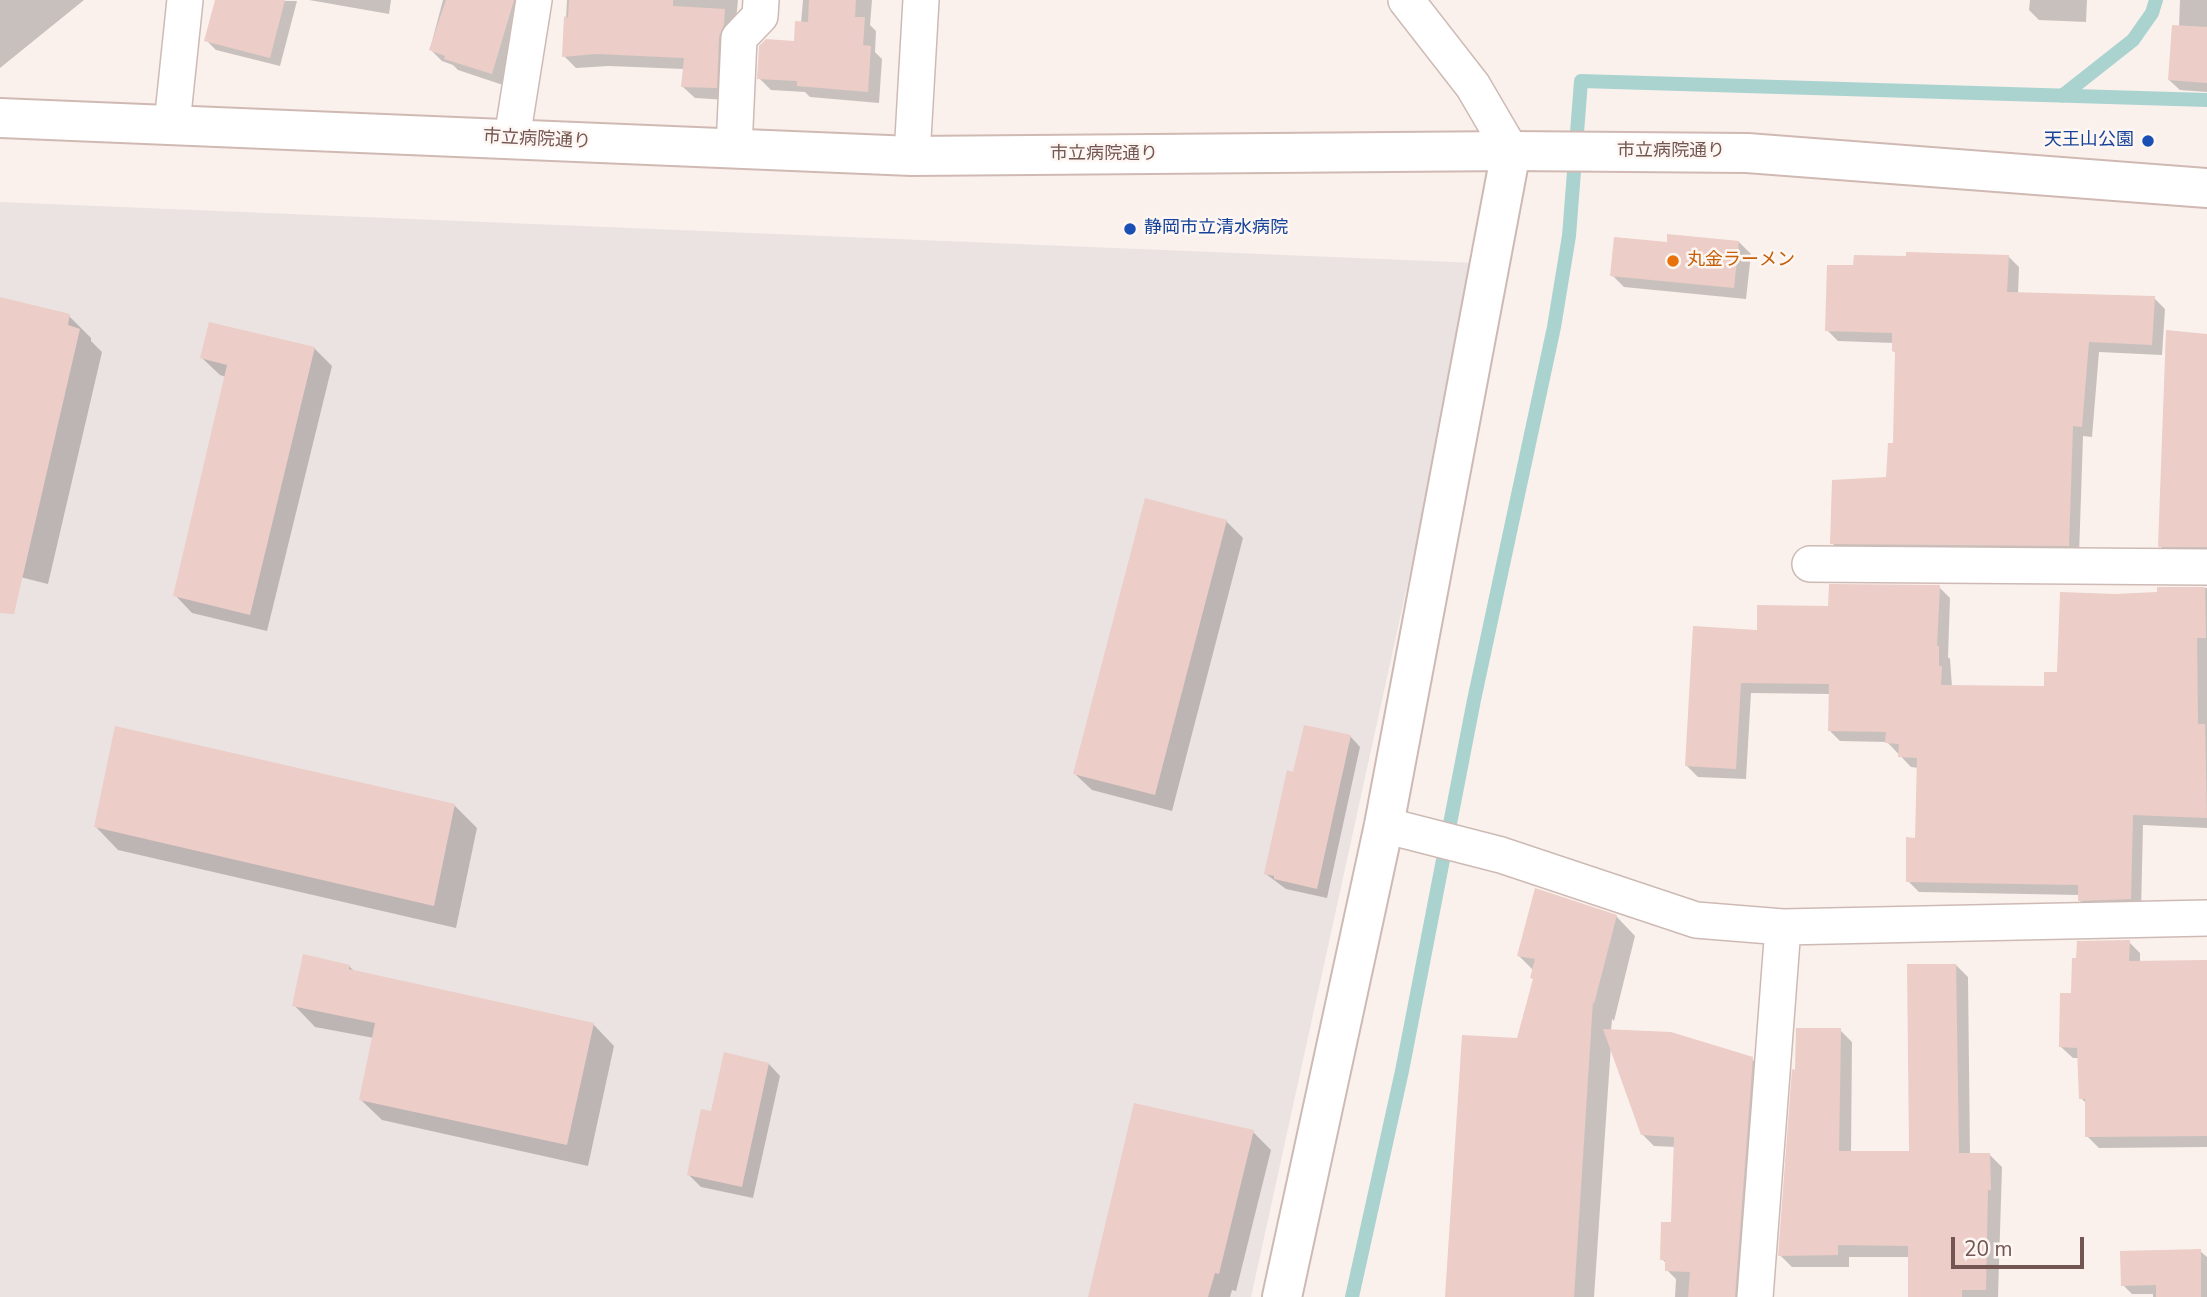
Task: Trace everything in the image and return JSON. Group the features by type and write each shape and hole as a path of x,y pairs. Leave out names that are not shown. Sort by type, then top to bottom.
{"main road":[{"name":"市立病院通り","path":"0,118 912,156 1511,151 1747,153 2207,188"},
{"path":"1282,1297 1384,825 1511,151"}],"street":[{"path":"172,124 185,0"},
{"path":"512,138 534,0"},
{"path":"734,149 739,38 760,16 761,0"},
{"path":"912,156 921,0"},
{"path":"1406,0 1473,86 1511,151"},
{"path":"1810,564 2207,567"},
{"path":"1384,825 1501,855 1696,920 1783,926 2207,919"},
{"path":"1755,1297 1783,926"}],"shaded area":[{"path":"0,202 1478,263 1251,1297 0,1297"}],"building":[{"path":"215,0 285,0 270,58 204,41"},
{"path":"446,0 514,0 492,74 444,59 445,56 429,50"},
{"path":"569,0 673,0 673,6 725,9 724,24 719,37 717,88 681,87 684,58 596,54 562,57 564,16 568,18"},
{"path":"809,0 856,0 855,17 865,17 863,45 871,46 868,92 797,86 797,81 757,79 759,46 766,39 794,41 795,21 808,22"},
{"path":"2172,25 2207,27 2207,83 2168,80"},
{"path":"1667,234 1739,241 1734,288 1610,276 1614,237 1667,242"},
{"path":"1906,252 2009,255 2007,292 2155,296 2152,345 2089,342 2082,427 2073,426 2069,546 1830,544 1832,480 1886,477 1888,443 1893,443 1895,352 1892,351 1892,333 1825,331 1827,265 1853,265 1854,255 1906,256"},
{"path":"0,297 70,314 68,325 80,329 14,614 0,613"},
{"path":"209,322 315,347 250,615 173,596 227,365 200,358"},
{"path":"2166,330 2207,334 2207,547 2158,547"},
{"path":"1145,498 1227,520 1155,795 1073,774"},
{"path":"1829,584 1940,585 1937,646 1939,666 1942,666 1941,685 2044,686 2044,672 2057,672 2060,592 2115,594 2157,592 2157,587 2205,587 2206,638 2197,638 2198,724 2205,724 2207,818 2133,815 2131,899 2078,901 2078,885 1906,882 1906,837 1915,838 1917,758 1898,757 1899,744 1885,743 1886,732 1828,731 1829,684 1741,683 1736,769 1685,766 1693,626 1757,630 1757,605 1828,606"},
{"path":"1304,725 1351,735 1317,889 1264,874 1287,770 1293,772"},
{"path":"115,726 455,804 434,906 94,827"},
{"path":"1535,888 1617,915 1594,1004 1593,1001 1574,1297 1445,1297 1462,1035 1517,1038 1533,979 1530,978 1535,959 1517,956"},
{"path":"2130,940 2129,961 2207,960 2207,1136 2085,1137 2085,1099 2079,1099 2077,1048 2059,1047 2060,993 2071,993 2072,958 2076,958 2077,941"},
{"path":"303,954 350,965 349,969 594,1023 567,1145 359,1100 375,1023 292,1006"},
{"path":"1907,964 1956,964 1959,1153 1990,1153 1986,1290 1962,1290 1962,1297 1908,1297 1908,1246 1838,1245 1838,1255 1778,1256 1792,1069 1795,1070 1796,1028 1841,1028 1839,1151 1909,1151"},
{"path":"1603,1029 1671,1032 1753,1057 1735,1297 1688,1297 1690,1272 1665,1271 1665,1260 1660,1260 1661,1222 1671,1222 1674,1137 1641,1135"},
{"path":"724,1052 769,1063 742,1187 687,1175 701,1109 711,1111"},
{"path":"1134,1103 1254,1130 1219,1274 1215,1273 1208,1297 1088,1297"},
{"path":"2201,1249 2201,1297 2156,1297 2156,1285 2121,1286 2120,1251"}],"waterway":[{"path":"2062,96 2133,40 2152,13 2156,0"},
{"path":"1352,1297 1402,1071 1474,700 1554,327 1569,236 1581,81 2207,100"}],"place":[{"name":"天王山公園","path":"2148,141"},
{"name":"静岡市立清水病院","path":"1130,229"},
{"name":"丸金ラーメン","path":"1673,261"}]}
